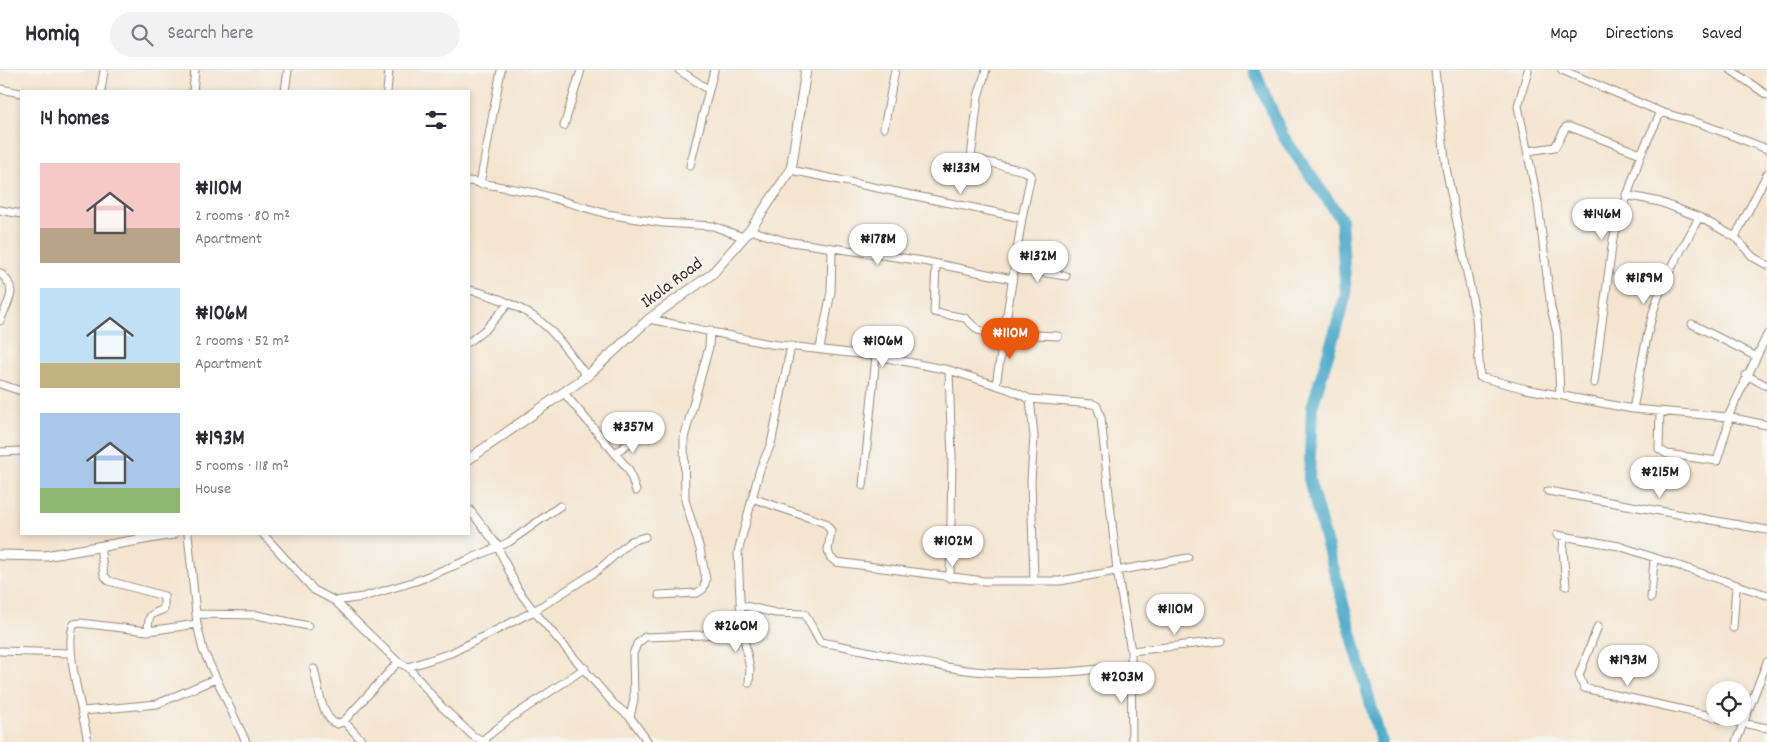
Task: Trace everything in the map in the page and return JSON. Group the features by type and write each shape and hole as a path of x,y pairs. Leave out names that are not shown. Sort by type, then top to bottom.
{"street":[{"path":"101,90 104,70"},
{"path":"193,90 195,70"},
{"path":"286,90 288,70"},
{"path":"387,90 389,70"},
{"path":"480,184 501,70"},
{"path":"564,126 581,70"},
{"path":"680,70 709,90"},
{"path":"690,166 714,70"},
{"name":"Ikola Road","path":"470,458 587,376 649,319 712,274 747,234 791,170 806,70"},
{"path":"884,128 895,70"},
{"path":"986,70 978,97 970,155 974,160 1030,173 996,385"},
{"path":"1435,70 1446,168 1476,316 1480,377 1526,389 1633,409 1728,417 1767,425"},
{"path":"1528,70 1518,106 1538,203 1551,308 1557,333 1560,394"},
{"path":"1562,70 1661,112 1702,124 1767,149"},
{"path":"1731,70 1767,95"},
{"path":"0,89 20,93"},
{"path":"1594,383 1613,239 1640,154 1661,112"},
{"path":"1528,151 1555,147 1566,127 1570,127 1640,154"},
{"path":"791,170 1022,218"},
{"path":"1735,237 1767,174"},
{"path":"470,181 536,193 616,215 664,223 713,226 785,241 936,264 1012,279"},
{"path":"1626,195 1660,202 1699,217 1735,237 1754,257 1767,265"},
{"path":"0,210 20,214"},
{"path":"1633,409 1656,303 1670,270 1699,217"},
{"path":"820,348 831,292 832,249"},
{"path":"936,264 934,312 965,318 978,330 991,334 1003,332 1058,336"},
{"path":"1014,268 1066,276"},
{"path":"0,273 10,282 12,289 0,321"},
{"path":"470,290 508,304 536,319 548,329 587,376"},
{"path":"470,341 486,330 508,304"},
{"path":"649,319 710,330 770,344 820,348 876,356 949,370 996,385 1030,399 1093,404 1099,409 1117,570 1132,665 1132,742"},
{"path":"1692,324 1755,356"},
{"path":"659,595 697,593 705,585 706,580 700,549 685,500 684,438 709,347 710,330"},
{"path":"1660,412 1659,449 1667,454 1713,461 1718,458 1728,425 1728,417 1755,356 1767,335"},
{"path":"749,683 750,669 741,622 738,552 760,469 771,444 791,346"},
{"path":"863,486 876,356"},
{"path":"949,370 952,459 950,578"},
{"path":"1746,375 1767,386"},
{"path":"0,384 20,391"},
{"path":"564,393 629,470 636,491"},
{"path":"1030,399 1034,436 1031,481 1034,581"},
{"path":"615,453 638,437"},
{"path":"0,452 20,452"},
{"path":"1548,490 1767,530"},
{"path":"752,498 824,523 831,531 828,550 830,557 836,562 950,578 984,581 1060,581 1188,558"},
{"path":"335,602 363,597 416,580 497,545 509,542 560,506"},
{"path":"470,510 497,545 514,582 534,611 585,668 613,703 630,717 647,741"},
{"path":"0,555 45,556 156,535"},
{"path":"188,535 197,624 203,650 246,742"},
{"path":"264,535 314,590 335,602 398,662 408,667 441,706 474,736 485,741 508,720 585,668"},
{"path":"1566,586 1561,536 1619,546 1736,587 1767,595"},
{"path":"408,667 451,653 534,611 597,571 631,541 645,537"},
{"path":"100,546 104,575 109,581 164,596 164,609 153,612 149,617 148,631"},
{"path":"1650,598 1654,559"},
{"path":"1733,628 1736,587"},
{"path":"740,604 776,613 805,614 820,642 942,665 1002,673 1062,674 1132,665"},
{"path":"196,614 257,615 308,626"},
{"path":"630,717 634,699 633,654 637,644 645,637 717,633 741,622"},
{"path":"88,742 70,653 74,624 80,623 148,631 197,624"},
{"path":"1598,626 1579,675 1584,688 1706,715"},
{"path":"1130,651 1222,641"},
{"path":"0,651 70,653"},
{"path":"314,669 327,715 332,722 338,724 344,721 398,662"},
{"path":"1751,703 1767,662"},
{"path":"83,711 157,704 215,679"},
{"path":"344,721 363,742"},
{"path":"1751,725 1767,728"},
{"path":"1736,742 1742,726"}],"waterway":[{"path":"1254,70 1283,136 1341,219 1346,295 1312,407 1309,479 1381,742"}]}
